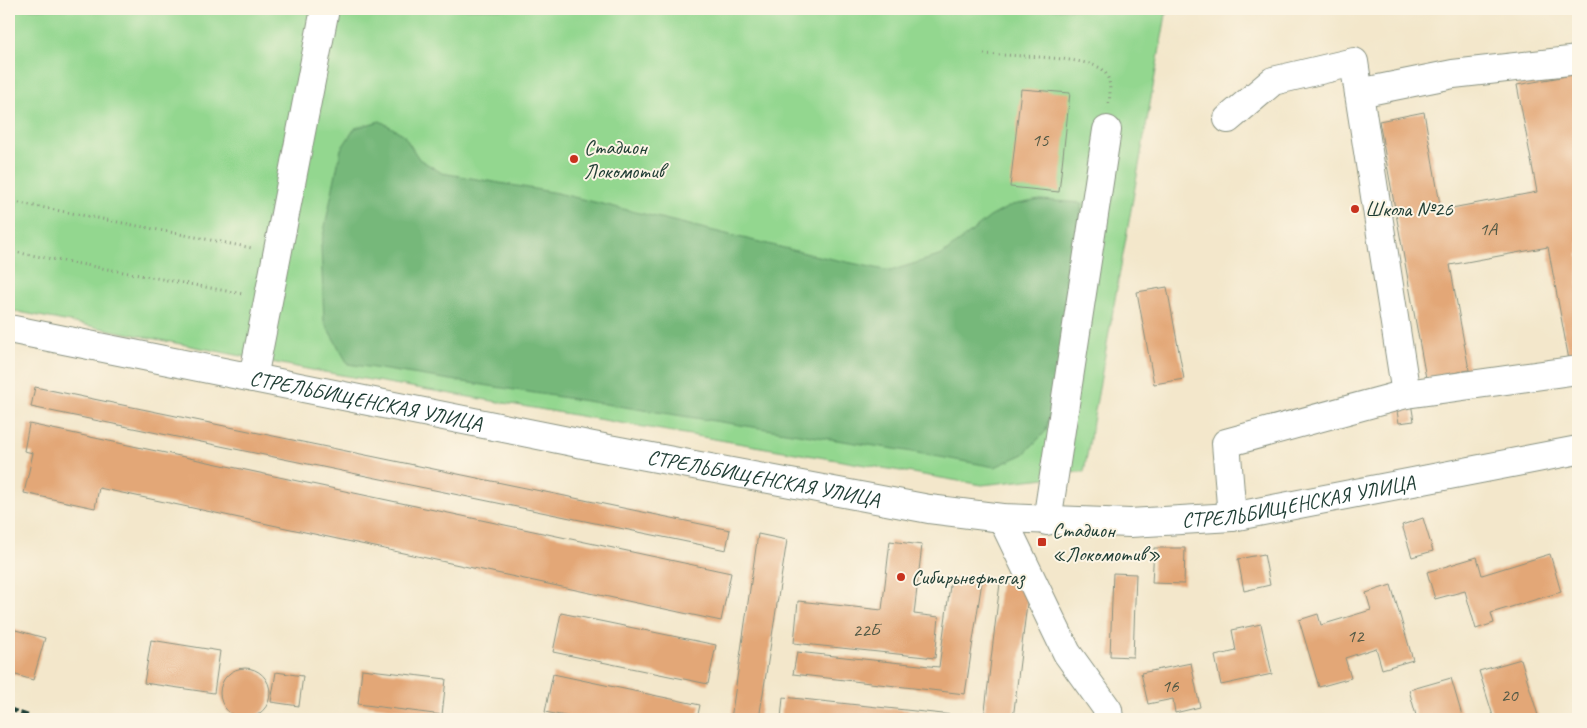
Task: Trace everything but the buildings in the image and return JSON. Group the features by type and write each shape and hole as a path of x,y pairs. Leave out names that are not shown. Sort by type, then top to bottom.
{"main road":[{"path":"253,378 325,9"},
{"path":"1359,93 1453,74 1578,60"},
{"path":"1228,119 1273,81 1354,62 1406,394"},
{"path":"1047,521 1107,130"},
{"name":"СТРЕЛЬБИЩЕНСКАЯ УЛИЦА","path":"9,329 919,508 1002,518 1130,523 1232,516 1578,450"},
{"path":"1232,516 1226,443 1406,394 1578,370"},
{"path":"1002,518 1067,654 1108,710 1108,719"}],"path":[{"path":"984,54 1085,61 1104,71 1111,86 1107,130"},
{"path":"9,202 277,253"},
{"path":"9,252 268,298"}],"green space":[{"name":"Стадион Локомотив","path":"9,9 1167,9 1084,472 1066,471 1045,478 982,485 312,370 9,310"},
{"path":"380,121 403,134 419,159 442,173 557,193 813,255 890,271 942,255 990,217 1012,205 1040,200 1082,203 1063,349 1046,431 1024,454 995,467 901,450 348,364 324,322 321,246 341,149 355,128"}],"railway":[{"path":"9,709 37,719"}],"place":[{"name":"Стадион Локомотив","path":"574,159"},
{"name":"Школа №26","path":"1355,209"},
{"name":"Стадион «Локомотив»","path":"1042,542"},
{"name":"Сибирьнефтегаз","path":"901,577"}]}
